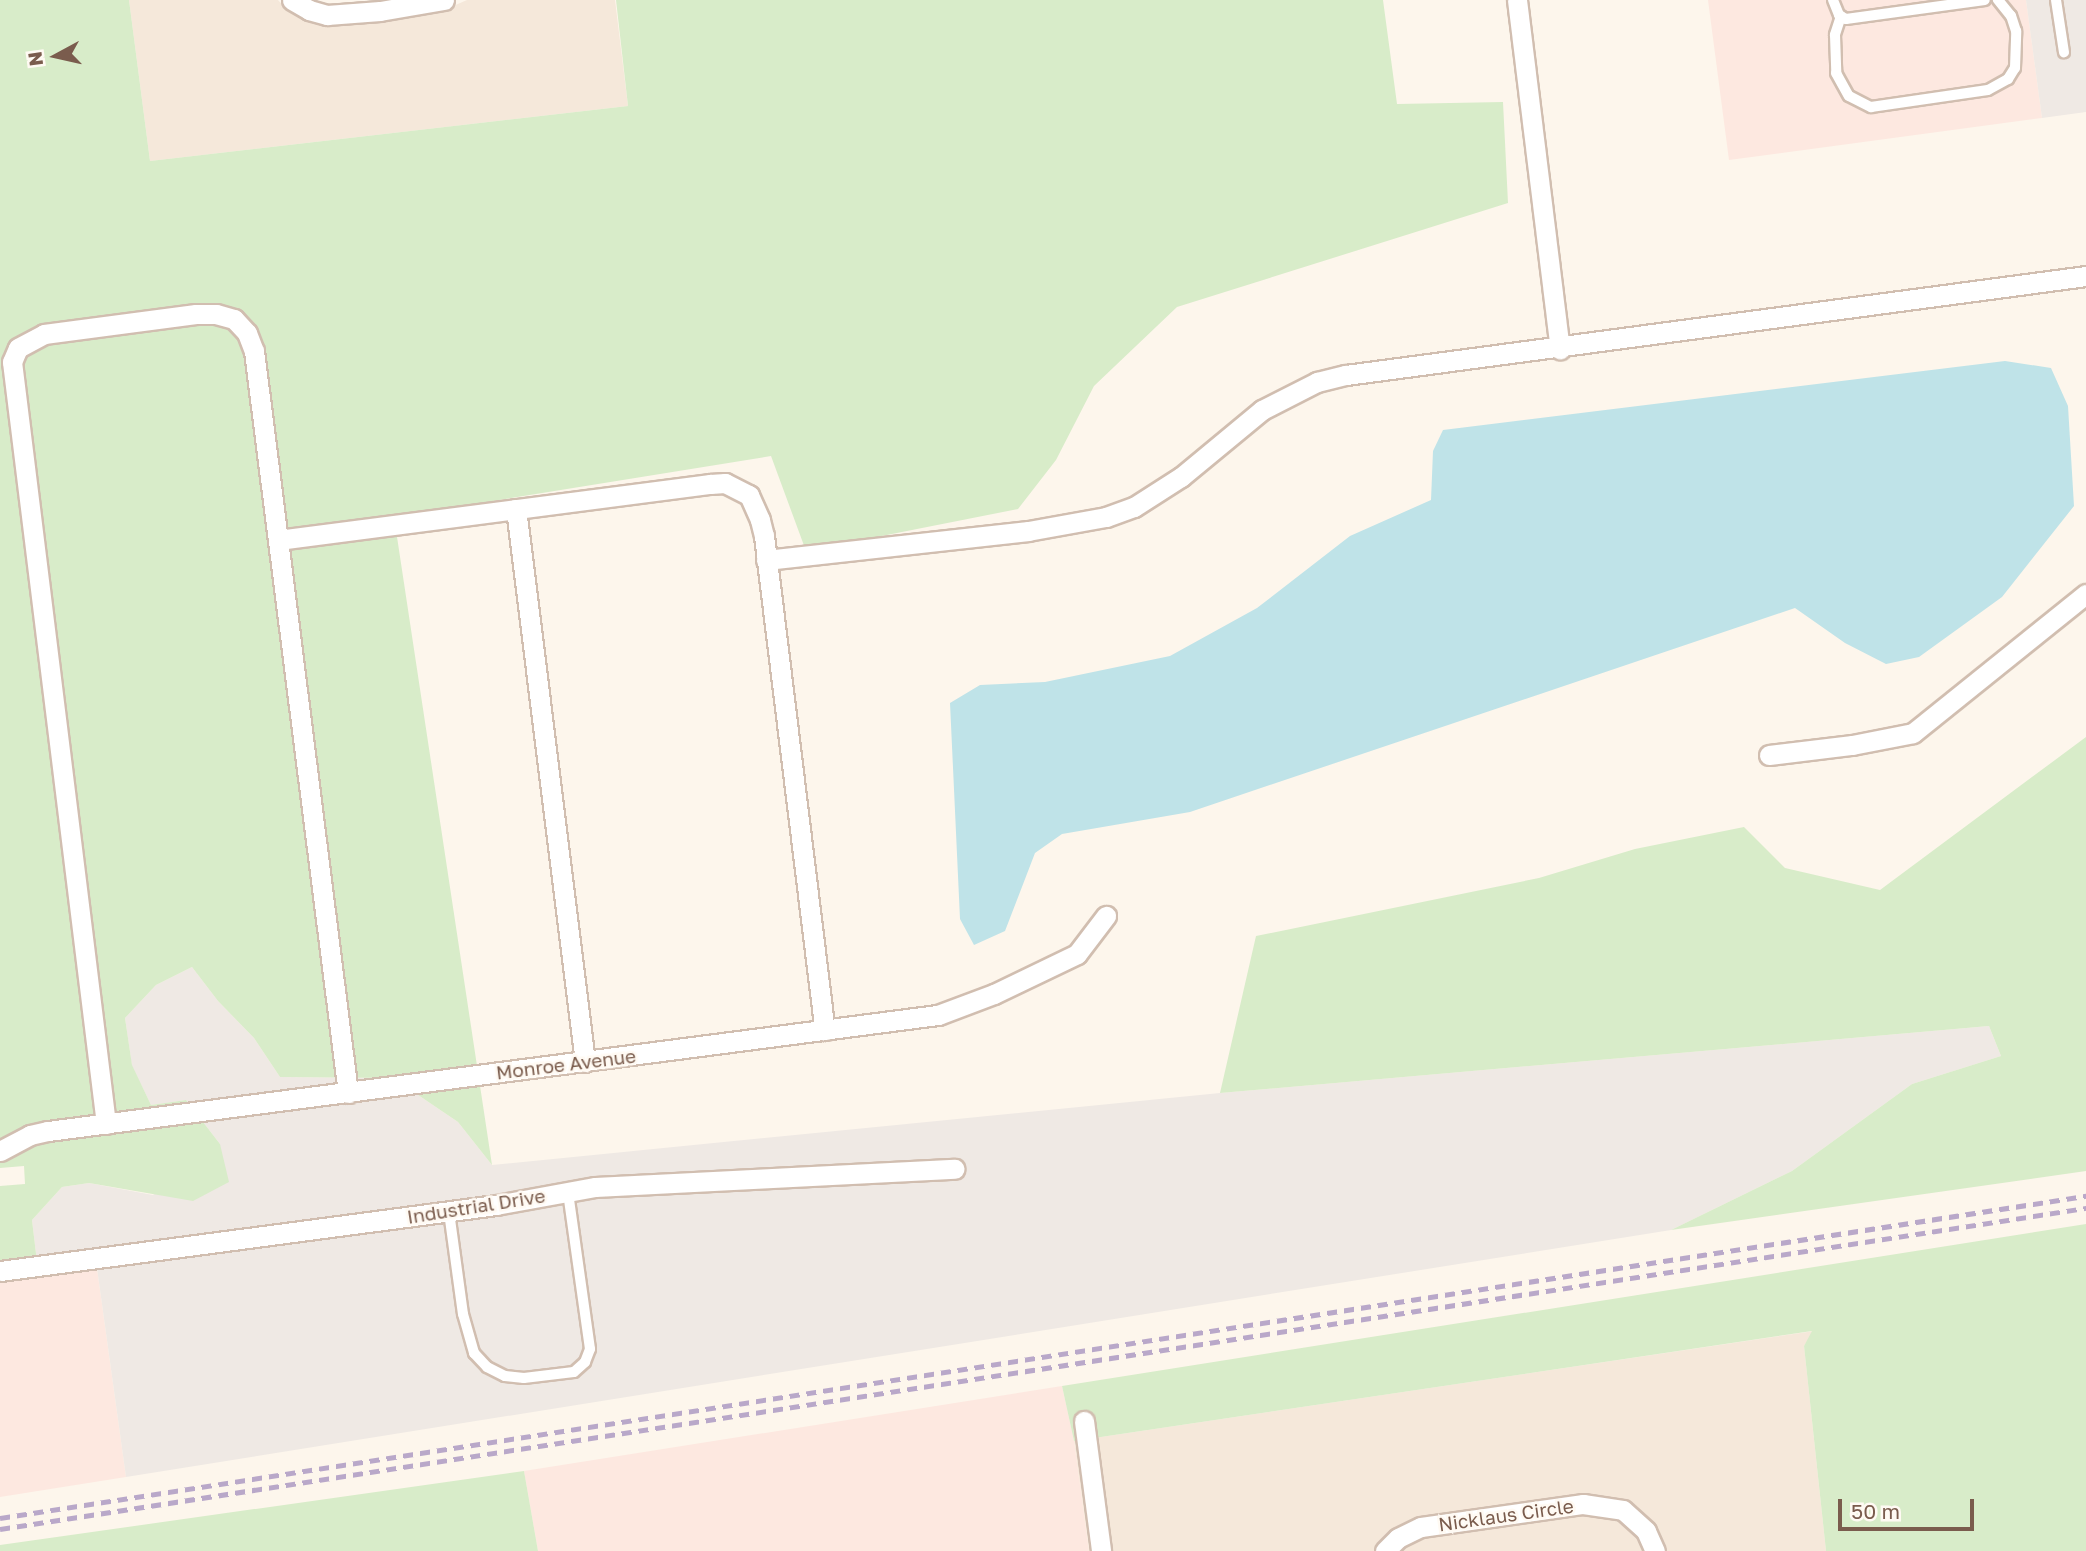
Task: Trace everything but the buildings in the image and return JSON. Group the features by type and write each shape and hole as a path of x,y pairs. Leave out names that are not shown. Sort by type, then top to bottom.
{"street":[{"path":"292,0 309,10 327,15 380,11 444,0"},
{"path":"1517,0 1560,349"},
{"path":"766,560 1050,528 1106,517 1154,496 1262,410 1317,382 1346,375 1560,349 2086,276"},
{"path":"106,1124 12,362 18,348 44,334 196,314 216,314 234,319 247,333 254,351 348,1093"},
{"path":"278,540 725,483 749,495 756,507 766,560 825,1030"},
{"path":"516,509 585,1062"},
{"path":"1769,755 1852,745 1913,733 2086,594"},
{"name":"Monroe Avenue","path":"0,1151 30,1135 937,1014 994,994 1077,954 1105,916"},
{"name":"Industrial Drive","path":"0,1271 449,1212 595,1187 955,1169"},
{"path":"1084,1421 1101,1551"},
{"name":"Nicklaus Circle","path":"1385,1551 1398,1538 1421,1527 1583,1504 1623,1510 1646,1531 1655,1551"}],"lane":[{"path":"1833,0 1835,9 1846,19 1985,0"},
{"path":"1841,16 1835,35 1836,73 1849,96 1871,107 1988,90 2008,79 2015,68 2016,31 2011,16 1998,0"},
{"path":"2056,0 2064,52"},
{"path":"449,1212 463,1314 474,1353 486,1367 505,1376 524,1378 573,1372 585,1362 590,1349 568,1192"}],"shaded area":[{"path":"129,0 278,0 286,9 304,18 326,24 412,16 444,10 467,0 615,0 628,106 150,161"},
{"path":"1708,0 2026,0 2042,118 1729,160"},
{"path":"2026,0 2086,0 2086,112 2042,118"},
{"path":"192,967 218,1001 254,1038 280,1077 393,1078 458,1122 492,1165 1220,1093 1989,1026 2001,1056 1912,1084 1792,1171 1671,1230 126,1477 95,1254 37,1262 32,1220 62,1187 89,1183 153,1195 220,1144 186,1100 151,1105 132,1066 125,1018 156,985"},
{"path":"95,1254 126,1477 0,1497 0,1265"},
{"path":"1814,1331 1804,1346 1826,1551 1089,1551 1074,1441"},
{"path":"1062,1386 1074,1441 1089,1551 538,1551 524,1471"}],"green space":[{"path":"0,0 129,0 150,161 628,106 616,0 1383,0 1397,104 1503,102 1508,203 1177,307 1094,386 1056,460 1018,509 806,551 771,456 394,517 492,1165 458,1122 393,1078 280,1077 254,1038 218,1001 192,967 156,985 125,1018 132,1065 151,1105 186,1100 220,1144 229,1182 193,1201 89,1183 62,1187 32,1220 37,1262 0,1265 0,1186 25,1184 24,1166 0,1168"},
{"path":"2086,737 2086,1171 1671,1230 1792,1171 1912,1084 2001,1056 1989,1026 1220,1093 1256,936 1539,878 1635,849 1744,827 1785,868 1880,890"},
{"path":"2086,1224 2086,1551 1826,1551 1804,1346 1812,1331 1074,1441 1062,1386"},
{"path":"524,1471 538,1551 0,1551 0,1545"}],"water":[{"path":"2005,361 2051,368 2068,406 2074,506 2002,597 1919,657 1886,664 1845,643 1795,608 1190,812 1062,834 1035,853 1005,931 974,945 960,919 950,703 980,685 1045,682 1170,656 1257,608 1350,536 1431,500 1433,451 1443,430"}],"railway":[{"path":"0,1518 2086,1196"},
{"path":"0,1529 2086,1208"}]}
